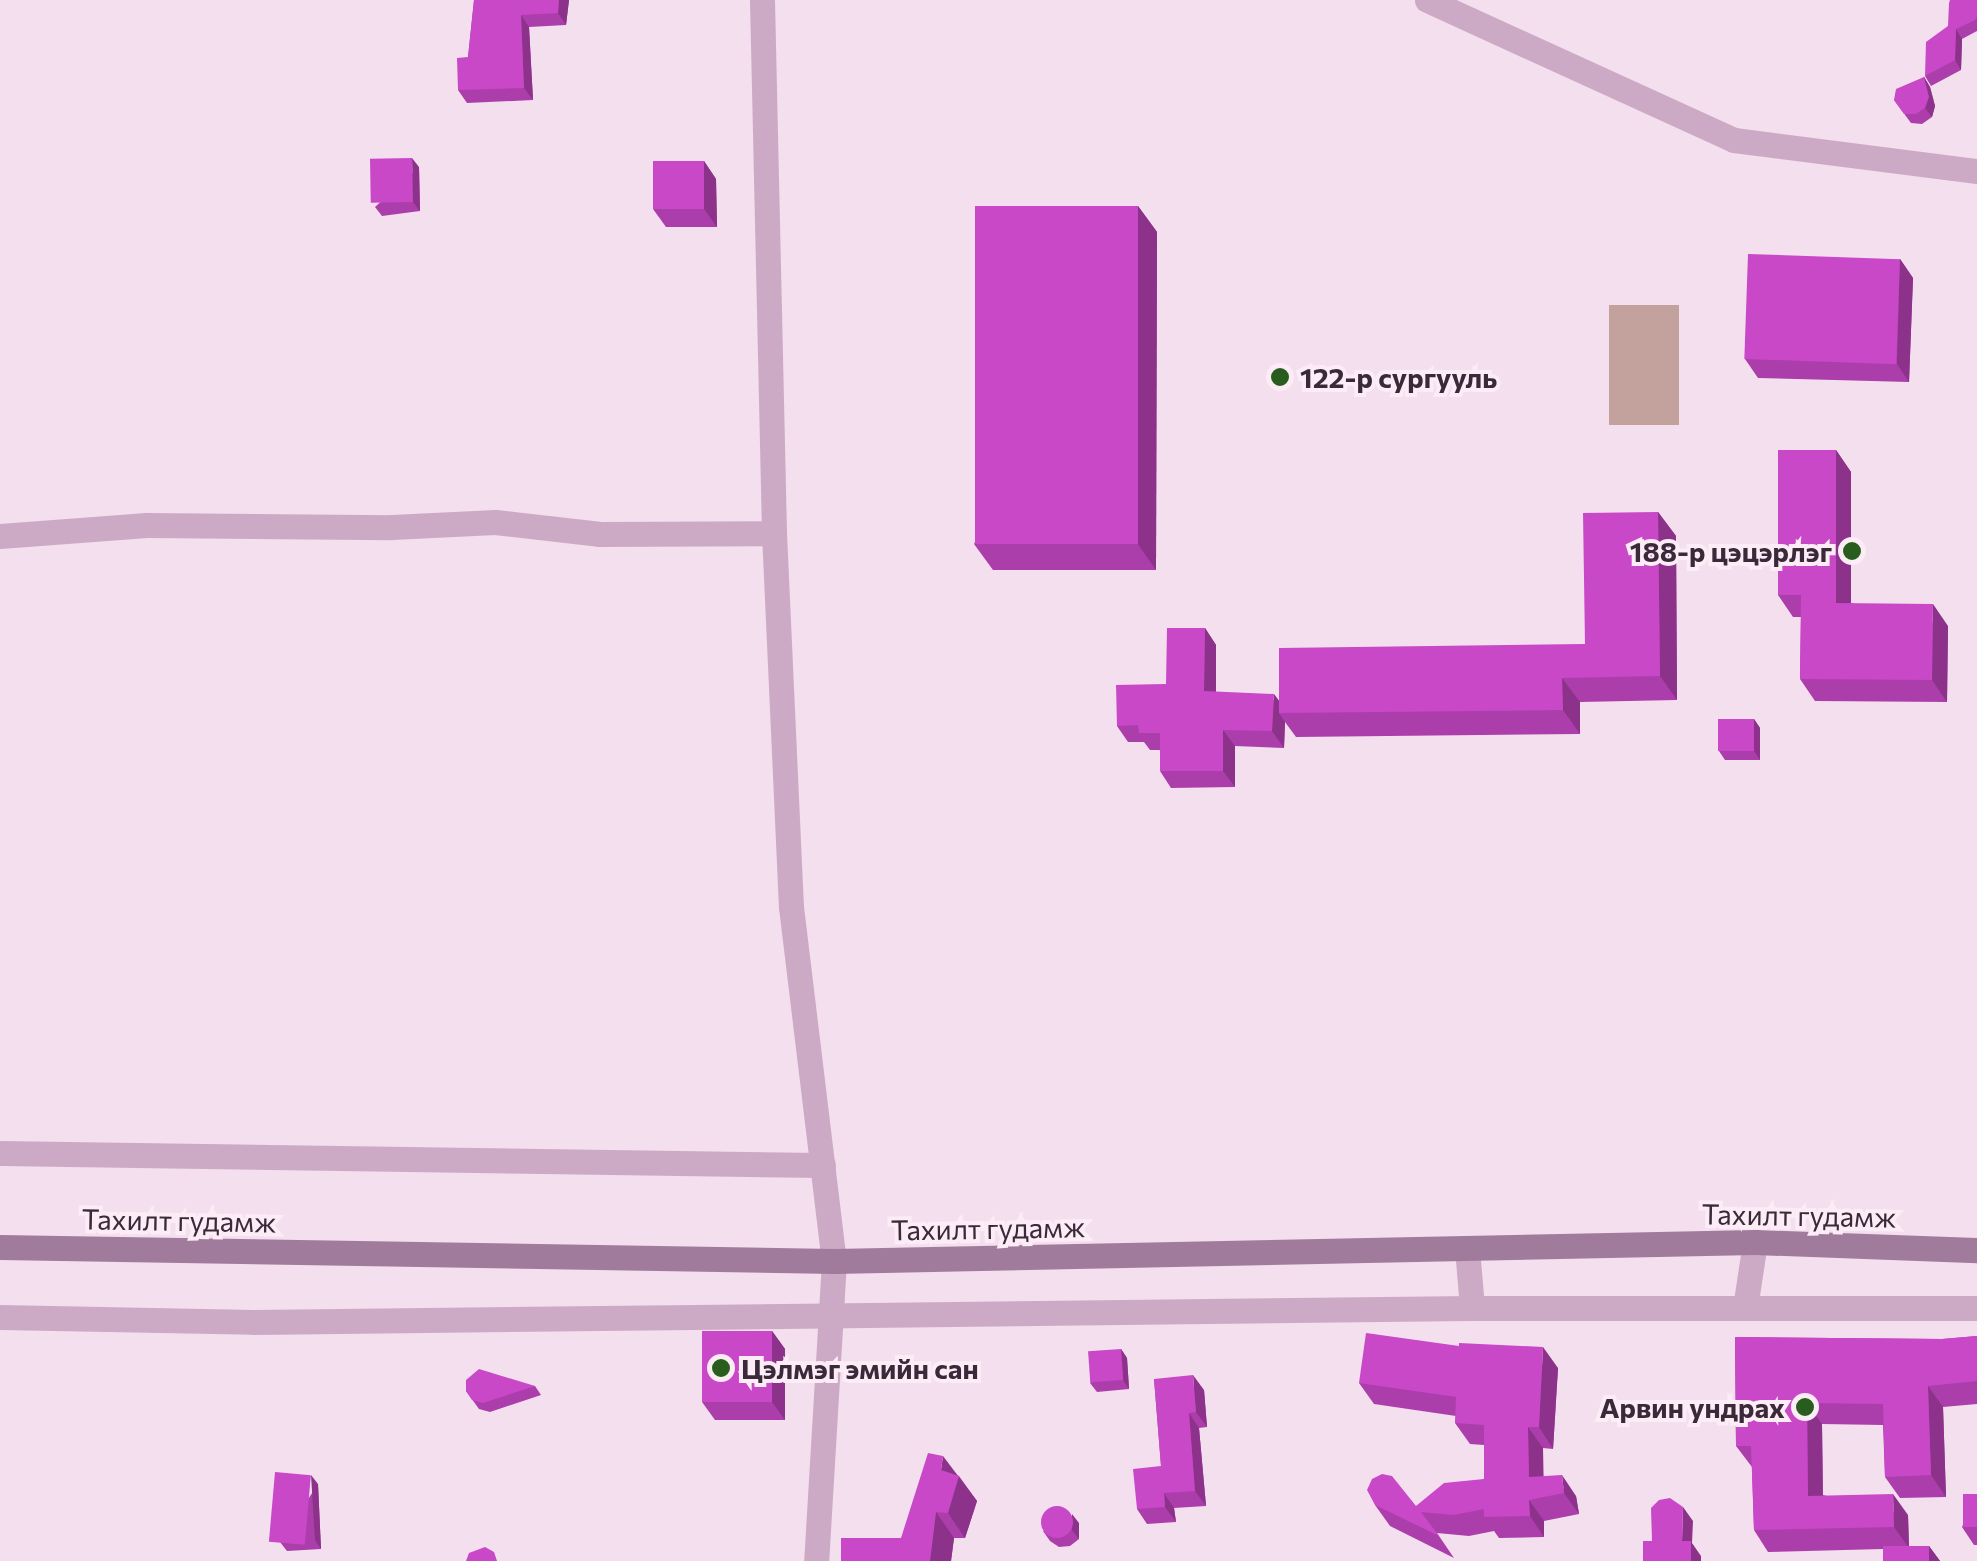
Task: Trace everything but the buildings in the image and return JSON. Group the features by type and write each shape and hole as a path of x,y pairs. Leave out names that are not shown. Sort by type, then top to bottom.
{"main road":[{"name":"Тахилт гудамж","path":"0,1247 834,1261 1755,1242 1977,1250"}],"street":[{"path":"762,0 774,533 791,907 834,1261 816,1561"},
{"path":"1427,0 1734,140 1977,171"},
{"path":"0,536 147,525 392,527 496,522 600,534 774,533"},
{"path":"0,1153 823,1165"},
{"path":"1745,1308 1755,1242"},
{"path":"1468,1248 1472,1308"},
{"path":"0,1317 254,1322 1472,1308 1977,1308"}],"shaded area":[{"path":"1609,305 1679,305 1679,425 1609,425"}],"place":[{"name":"122-р сургууль","path":"1280,377"},
{"name":"188-р цэцэрлэг","path":"1852,551"},
{"name":"Цэлмэг эмийн сан","path":"721,1368"},
{"name":"Арвин ундрах","path":"1805,1407"}]}
